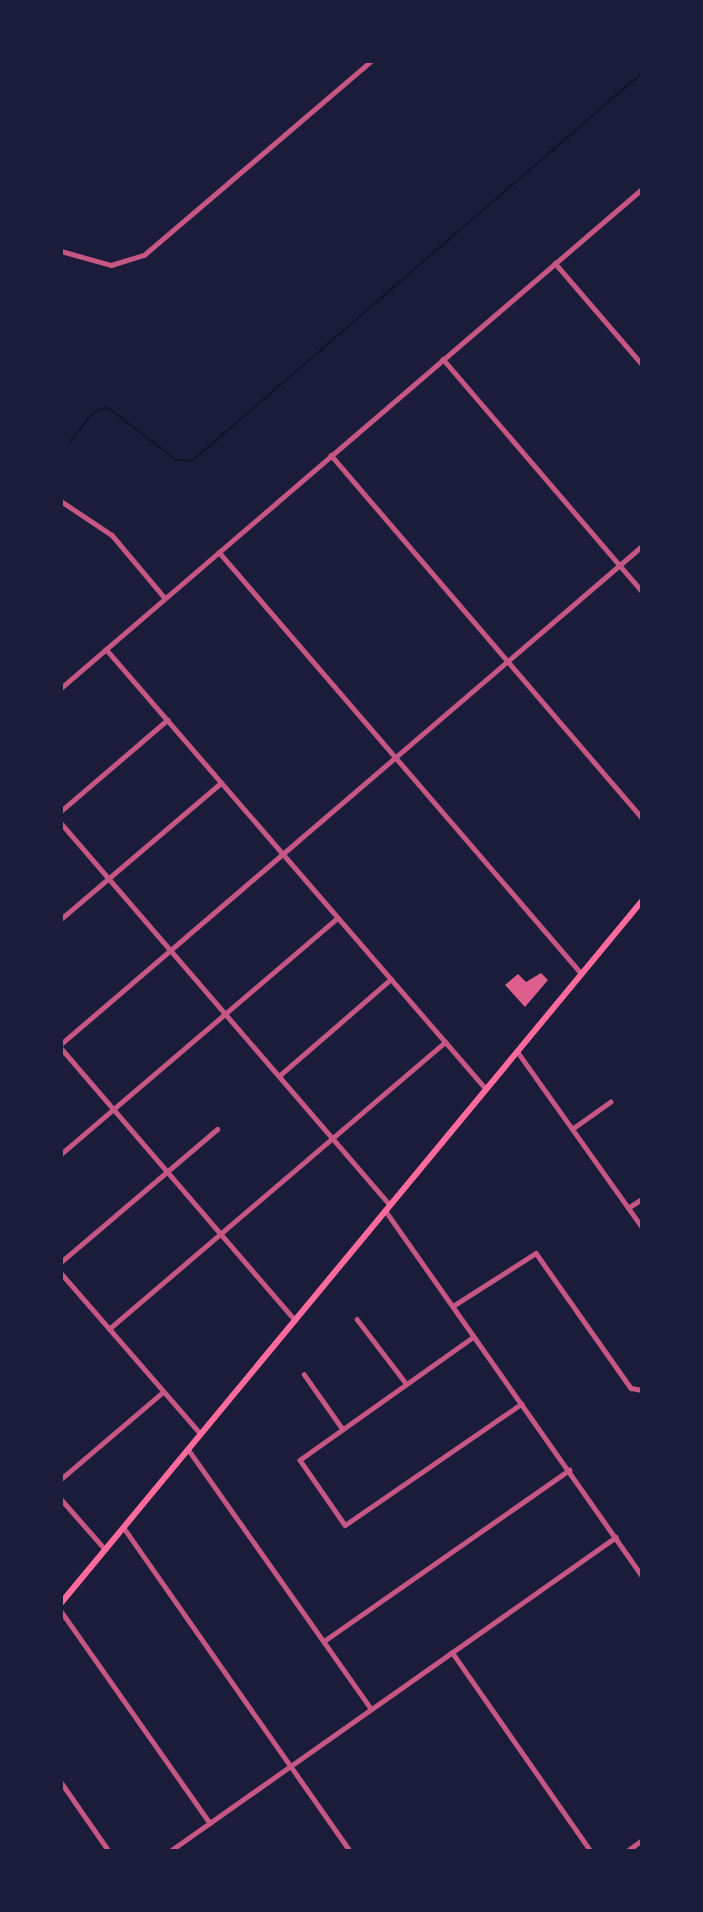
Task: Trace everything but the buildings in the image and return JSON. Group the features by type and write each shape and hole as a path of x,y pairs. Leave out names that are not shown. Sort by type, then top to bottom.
{"main road":[{"path":"61,1603 642,901"}],"street":[{"path":"61,251 111,265 160,245 372,61"},
{"path":"61,688 642,189"},
{"path":"555,263 642,364"},
{"path":"443,359 642,591"},
{"path":"331,455 642,818"},
{"path":"61,501 112,535 165,598"},
{"path":"295,1320 61,1046 642,546"},
{"path":"218,552 581,973"},
{"path":"107,649 486,1089"},
{"path":"61,811 167,720"},
{"path":"61,919 221,783"},
{"path":"61,823 332,1138 388,1208 474,1337 642,1575"},
{"path":"61,1154 337,918"},
{"path":"279,1076 391,979"},
{"path":"109,1329 445,1042"},
{"path":"517,1052 642,1227"},
{"path":"572,1129 610,1101"},
{"path":"61,1262 217,1129"},
{"path":"628,1208 642,1199"},
{"path":"453,1306 536,1253 631,1388 642,1391"},
{"path":"61,1273 201,1434"},
{"path":"357,1319 406,1383"},
{"path":"474,1337 300,1460 345,1525 521,1404"},
{"path":"304,1374 342,1428"},
{"path":"61,1479 163,1392"},
{"path":"188,1449 371,1708"},
{"path":"324,1641 569,1471"},
{"path":"61,1499 105,1550"},
{"path":"124,1528 350,1851"},
{"path":"170,1851 616,1537"},
{"path":"61,1611 210,1823"},
{"path":"452,1652 590,1851"},
{"path":"61,1782 109,1851"},
{"path":"627,1851 642,1840"}],"waterway":[{"path":"70,442 93,413 107,407 176,460 192,461 642,73"}]}
